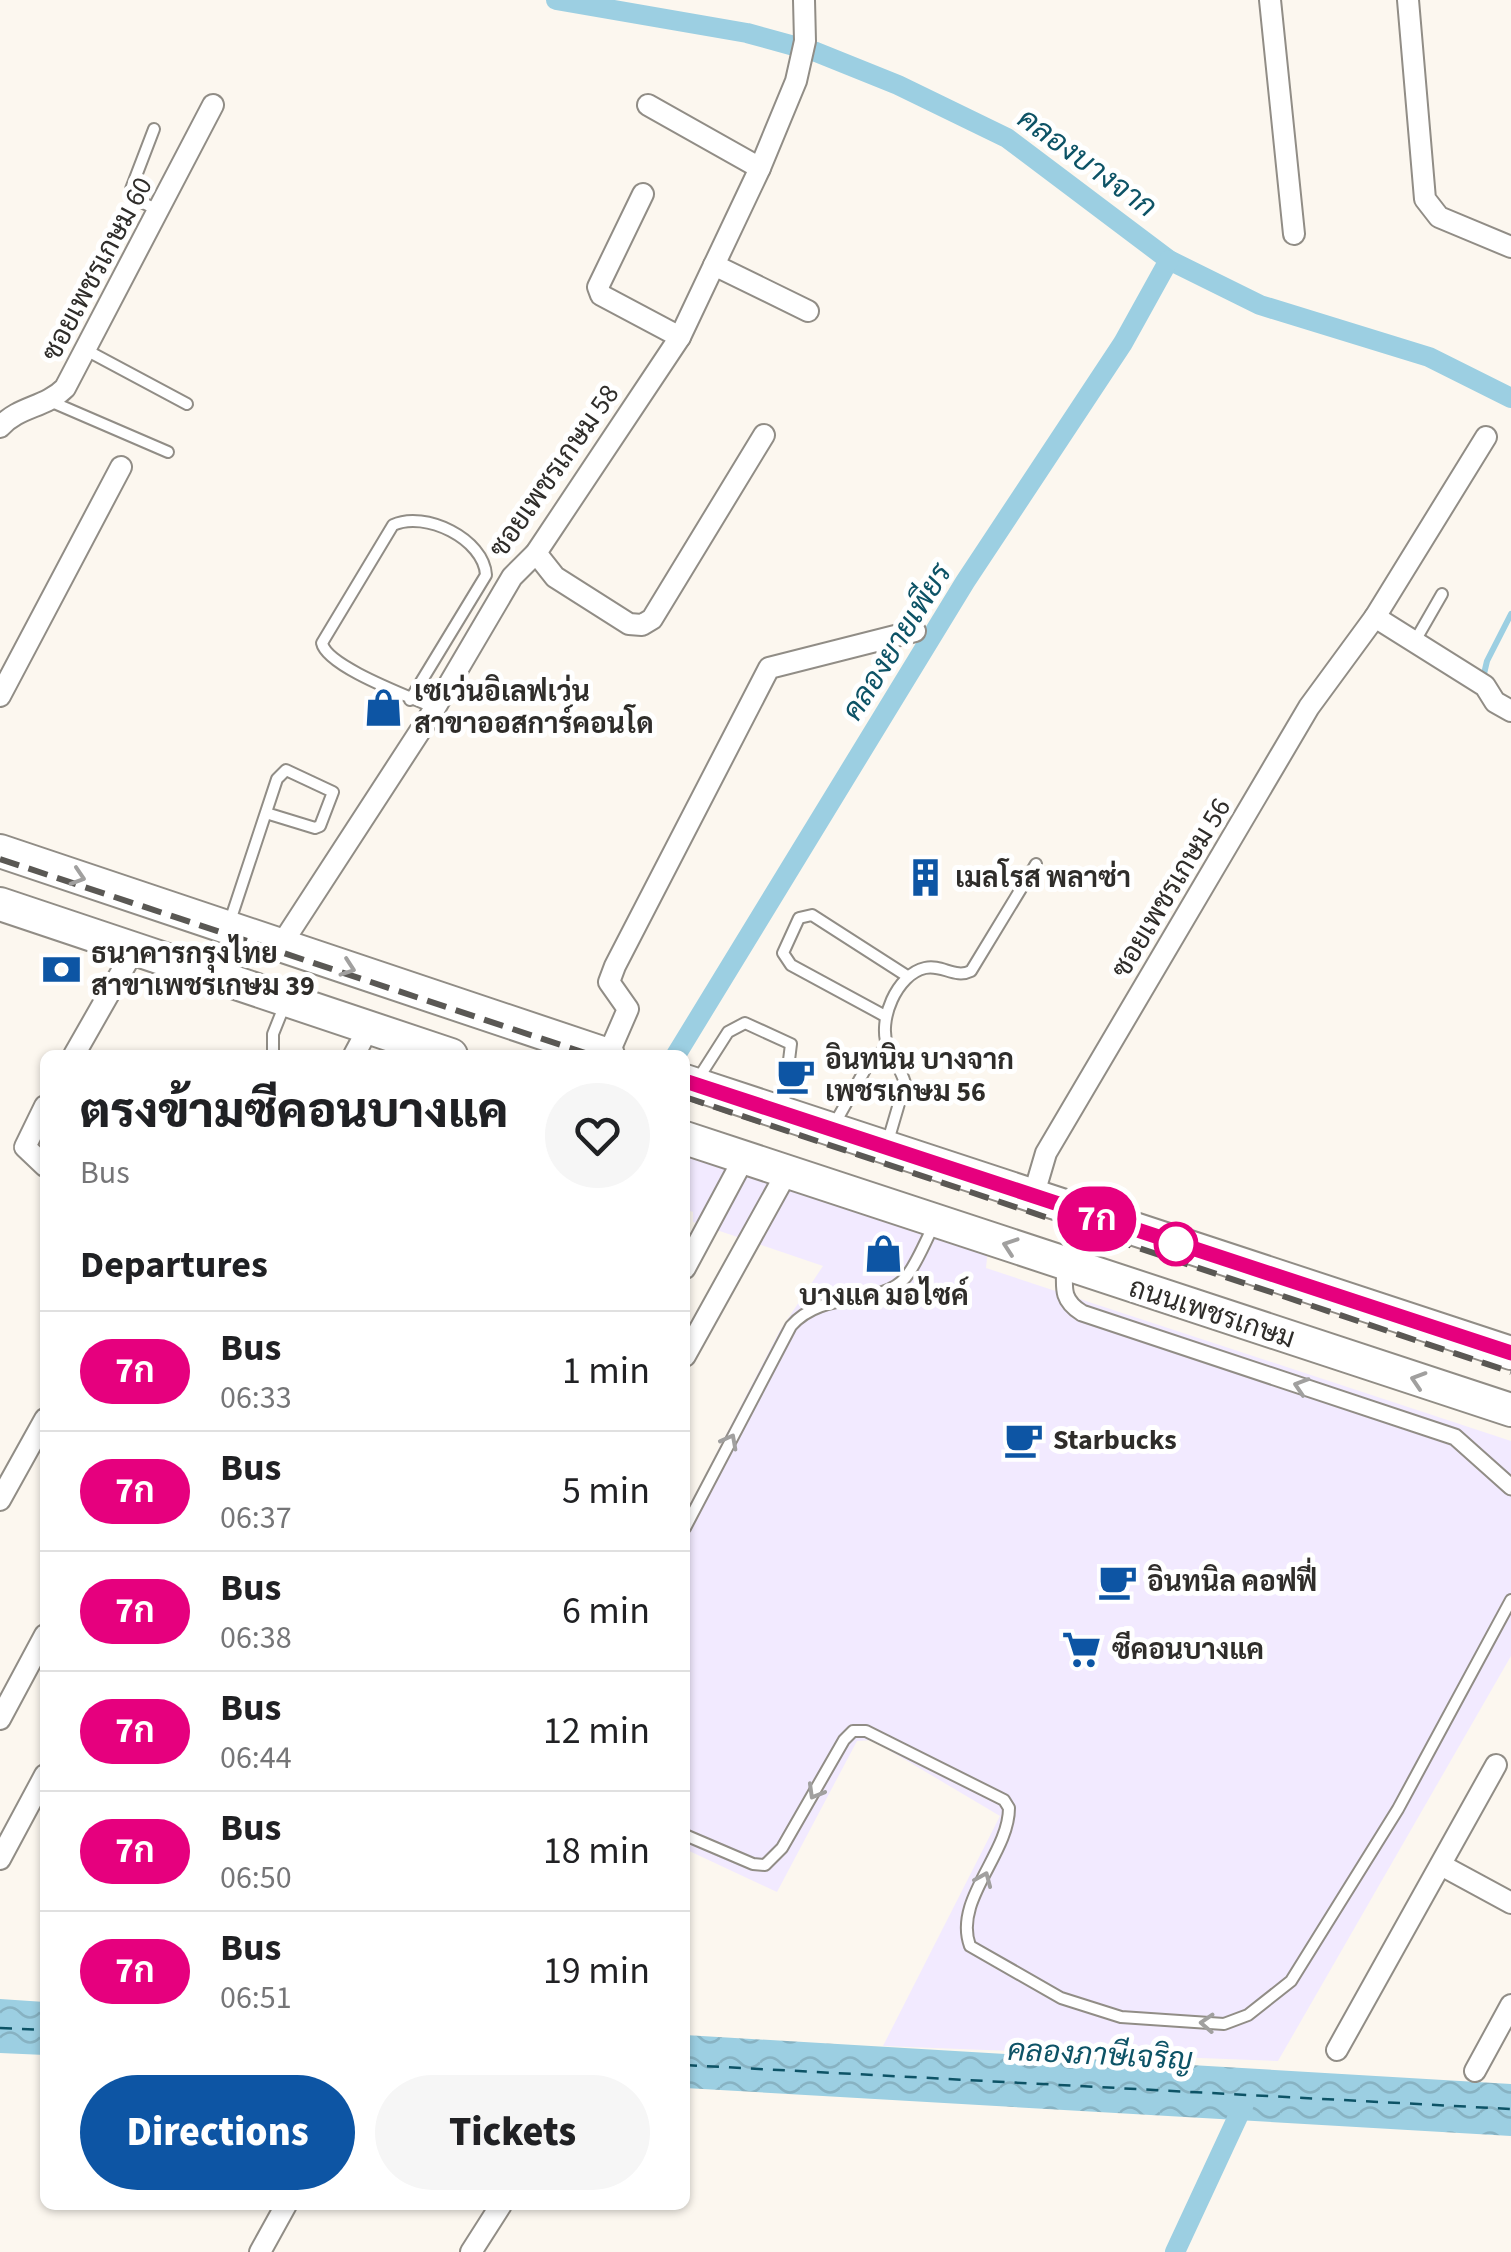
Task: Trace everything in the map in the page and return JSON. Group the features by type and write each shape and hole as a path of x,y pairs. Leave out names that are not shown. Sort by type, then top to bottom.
{"main road":[{"path":"0,851 593,1050"},
{"path":"142,950 164,948 169,937 156,903"},
{"path":"0,904 287,998 361,1041 419,1050"},
{"path":"181,963 176,950 178,940 213,922"},
{"name":"ถนนเพชรเกษม","path":"690,1082 1511,1353"},
{"name":"ถนนเพชรเกษม","path":"690,1140 1511,1410"}],"street":[{"name":"ซอยเพชรเกษม 58","path":"280,945 435,708 512,577 536,553 680,337 760,168 796,81 806,41 804,0"},
{"path":"1270,0 1294,234"},
{"path":"1408,0 1425,199 1439,217 1511,248"},
{"name":"ซอยเพชรเกษม 60","path":"0,427 14,412 52,402 65,388 213,105"},
{"path":"648,105 760,168"},
{"path":"643,194 598,287 608,299 680,337"},
{"path":"714,265 808,310"},
{"path":"536,553 555,577 629,624 642,626 652,619 708,533 764,434"},
{"name":"ซอยเพชรเกษม 56","path":"1033,1196 1056,1136 1309,707 1374,617 1486,437"},
{"path":"0,696 121,467"},
{"path":"1374,617 1482,684 1495,702 1511,711"},
{"path":"610,1050 628,1010 608,982 614,966 769,668 915,631"},
{"path":"77,1050 142,950"},
{"path":"40,1116 25,1148 40,1162"},
{"path":"690,1259 744,1158"},
{"path":"690,1347 788,1172"},
{"path":"1064,1264 1067,1304 1082,1313 1455,1437 1511,1486"},
{"path":"0,1500 40,1428"},
{"path":"0,1719 40,1644"},
{"path":"1337,2050 1496,1765"},
{"path":"0,1860 40,1784"},
{"path":"1441,1866 1511,1903"},
{"path":"1475,2071 1511,2005"},
{"path":"260,2252 283,2210"},
{"path":"470,2252 498,2210"}],"lane":[{"path":"154,128 131,189 132,196 160,211"},
{"path":"86,350 188,404"},
{"path":"52,402 168,452"},
{"path":"410,700 486,575 485,559 475,548 426,520 408,518 393,525 322,642 330,656 410,700 435,708"},
{"path":"1415,642 1442,594"},
{"path":"213,922 266,813 277,779 286,770 333,792 320,826 315,828 266,813"},
{"path":"886,1147 905,1083 887,1046 885,1016 907,976 928,967 958,974 971,971 1036,864"},
{"path":"885,1016 791,965 782,953 785,942 799,918 812,915 907,976"},
{"path":"273,1050 274,1034 287,998"},
{"path":"690,1081 728,1032 745,1023 790,1044 783,1112"},
{"path":"832,1129 866,1068 887,1046"},
{"path":"690,1518 790,1326 804,1310 823,1302 891,1288 905,1278 936,1222"},
{"path":"690,1837 753,1864 765,1864 782,1848 844,1740 853,1731 866,1731 987,1792 1009,1808 1006,1829 967,1920 970,1946 1062,1998 1121,2017 1224,2024 1259,2008 1291,1981 1398,1810 1511,1600"}],"shaded area":[{"name":"ซีคอนบางแค","path":"690,1150 988,1248 986,1268 1511,1441 1511,1656 1278,2061 883,2046 1000,1816 872,1740 857,1741 777,1892 690,1851 690,1504 779,1332 823,1266 693,1222"}],"water":[{"path":"0,1999 40,2002 40,2055 0,2053"},
{"path":"690,2035 1511,2084 1511,2136 690,2088"}],"waterway":[{"name":"คลองบางจาก","path":"556,0 747,33 816,52 898,85 1007,138 1169,260 1260,305 1429,357 1511,398"},
{"name":"คลองยายเพียร","path":"679,1050 965,582 1123,343 1169,260"},
{"path":"1483,678 1487,661 1511,614"},
{"path":"1175,2252 1248,2095"}],"ferry route":[{"path":"0,2028 40,2030"},
{"path":"690,2065 1511,2109"}],"railway":[{"path":"0,859 576,1050"},
{"path":"690,1099 1511,1372"}],"bus line":[{"name":"7ก","path":"690,1083 1511,1353"}],"place":[{"name":"เซเว่นอิเลฟเว่น สาขาออสการ์คอนโด","path":"384,708"},
{"name":"เมลโรส พลาซ่า","path":"925,878"},
{"name":"ธนาคารกรุงไทย สาขาเพชรเกษม 39","path":"61,970"},
{"name":"อินทนิน บางจาก เพชรเกษม 56","path":"795,1076"},
{"name":"บางแค มอไซค์","path":"884,1254"},
{"name":"Starbucks","path":"1023,1440"},
{"name":"อินทนิล คอฟฟี่","path":"1117,1582"},
{"name":"ซีคอนบางแค","path":"1082,1650"}],"water label":[{"name":"คลองภาษีเจริญ","path":"1100,2055"}]}
